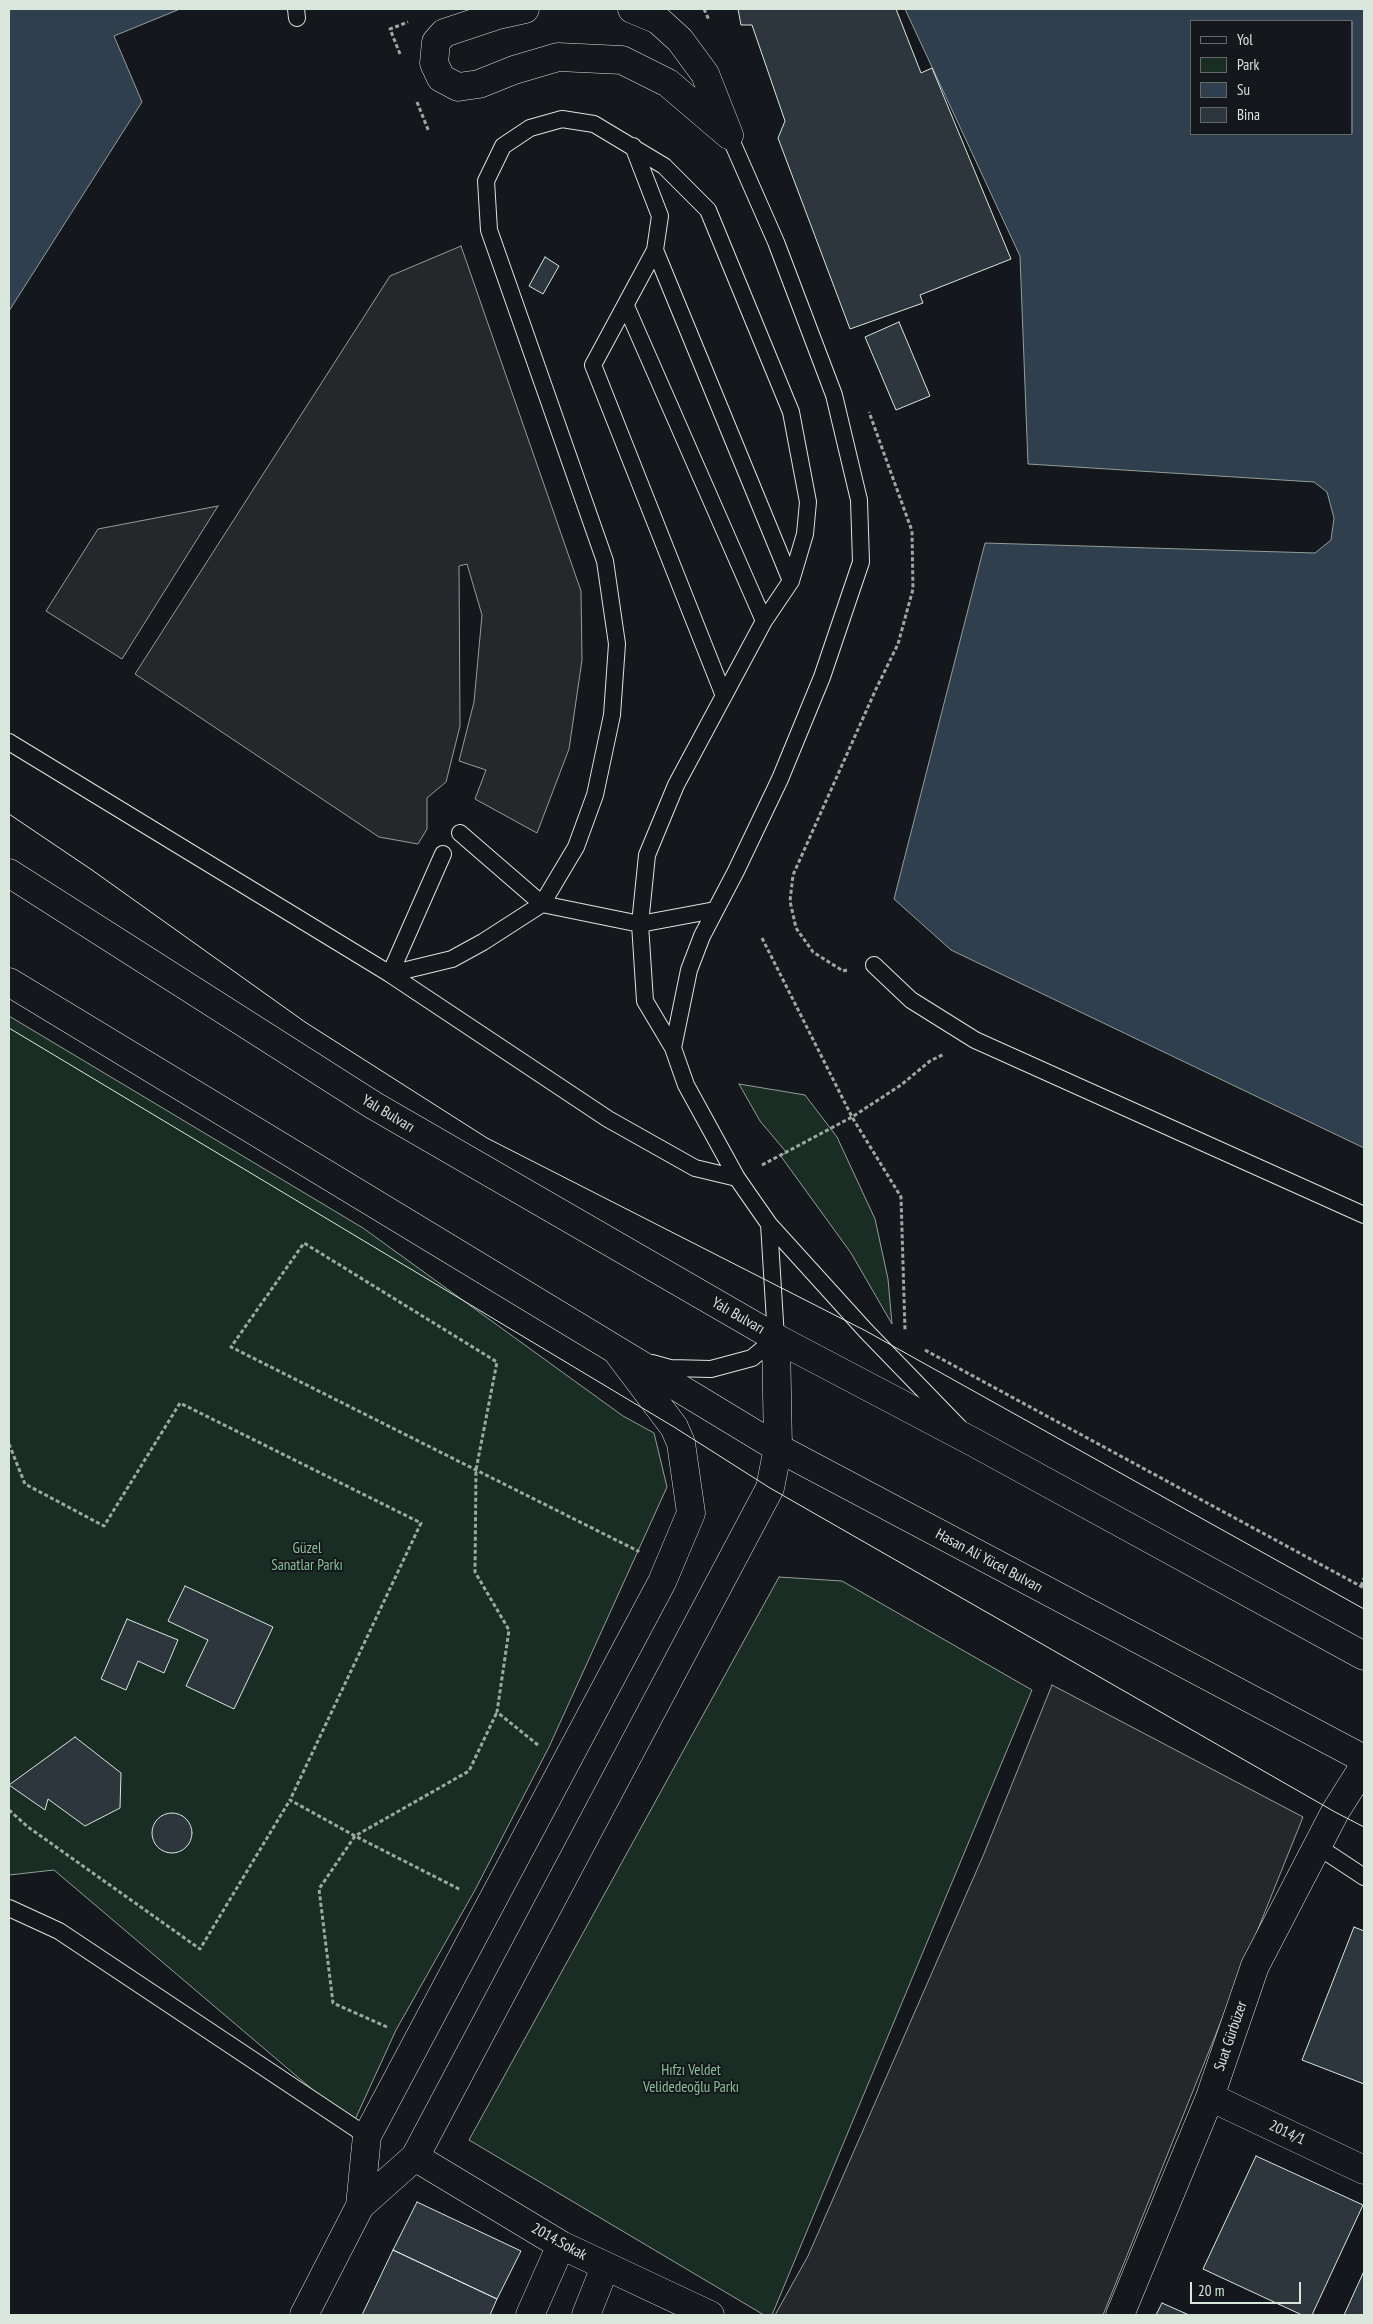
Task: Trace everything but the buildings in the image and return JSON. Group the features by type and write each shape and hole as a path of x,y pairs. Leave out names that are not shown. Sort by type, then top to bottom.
{"street":[{"path":"525,9 498,14 444,33 436,42 434,63 441,78 458,87 479,84 514,70 558,57 622,60 668,83 729,135"},
{"path":"632,9 658,20 680,40 705,74 729,135"},
{"name":"Yalı Bulvarı","path":"9,873 373,1106 776,1338"},
{"path":"9,982 619,1354 674,1427 680,1443 690,1512 667,1570 367,2136 360,2206"},
{"path":"304,2315 360,2206 414,2157 770,1488 778,1448 776,1338 975,1442 1364,1656"},
{"name":"Hasan Ali Yücel Bulvarı","path":"619,1354 778,1448 1364,1760"},
{"name":"Suat Gürbüzer","path":"1120,2315 1210,2097 1255,1966 1335,1812 1364,1766"},
{"name":"2014/1","path":"1210,2097 1364,2170"},
{"name":"2014.Sokak","path":"414,2157 562,2245 605,2267 710,2315"},
{"path":"530,2315 562,2245"},
{"path":"586,2315 605,2267"}],"lane":[{"path":"390,974 452,959 483,942 542,904 576,847 595,796 612,715 617,644 605,560 489,230 486,181 503,146 530,128 562,119 594,124 664,166 708,210 791,412 808,502 805,534 792,582 764,621 676,786 647,855 640,924 645,1001 673,1048 686,1085 737,1178 769,1224 866,1332 975,1442"},
{"path":"673,1048 689,970 702,936 780,779 822,677 861,562 859,500 834,395 776,242 729,135"},
{"path":"633,146 660,216 655,250 593,365 724,696"},
{"path":"655,250 792,582"},
{"path":"626,306 764,621"},
{"path":"9,742 390,974 608,1119 695,1168 737,1178"},
{"path":"460,833 542,904 640,924 715,910"},
{"path":"390,974 443,854"},
{"path":"874,965 911,1000 974,1040 1364,1215"},
{"path":"619,1354 670,1368 711,1369 752,1358 776,1338 769,1224"},
{"path":"1317,1846 1364,1878"},
{"path":"9,1908 59,1931 367,2136"}],"path":[{"path":"762,938 852,1117 901,1197 906,1332"},
{"path":"780,1155 852,1117 902,1086 930,1061 974,1040"},
{"path":"418,2040 333,2003 319,1889 355,1836 469,1770 497,1712 509,1630 475,1572 476,1470 497,1362 304,1243 231,1346 476,1470 638,1551 667,1570"},
{"path":"923,1349 1362,1587 1364,1578"},
{"path":"9,1444 25,1484 104,1526 180,1403 420,1523 290,1800 200,1948 28,1827 9,1810"},
{"path":"497,1712 564,1766"},
{"path":"290,1800 355,1836 490,1905"}],"green space":[{"name":"Güzel Sanatlar Parkı","path":"9,1016 363,1228 623,1416 654,1433 667,1487 549,1747 475,1890 396,2030 353,2124 54,1870 9,1875"},
{"path":"739,1084 805,1095 837,1137 875,1219 888,1279 892,1324 851,1253 780,1155 787,1153 760,1121"},
{"name":"Hıfzı Veldet Velidedeoğlu Parkı","path":"779,1577 842,1581 1032,1690 772,2315 764,2315 469,2140"}],"shaded area":[{"path":"461,246 581,591 582,660 569,749 537,833 475,799 486,770 459,761 474,702 482,615 467,564 459,566 460,726 446,782 427,798 427,829 418,844 379,837 135,674 390,276"},
{"path":"218,506 122,659 46,611 98,529"},
{"path":"1052,1685 1303,1817 1103,2315 775,2315 808,2256 983,1856"}],"water":[{"path":"9,9 180,9 114,36 142,102 9,311"},
{"path":"905,9 1364,9 1364,1148 951,950 894,899 985,543 1315,553 1331,540 1334,518 1327,492 1314,482 1028,464 1020,256"}],"tram line":[{"path":"9,814 92,870 305,1022 487,1138 866,1331 1364,1609"},
{"path":"9,1028 674,1427 770,1488 1364,1827"}]}
